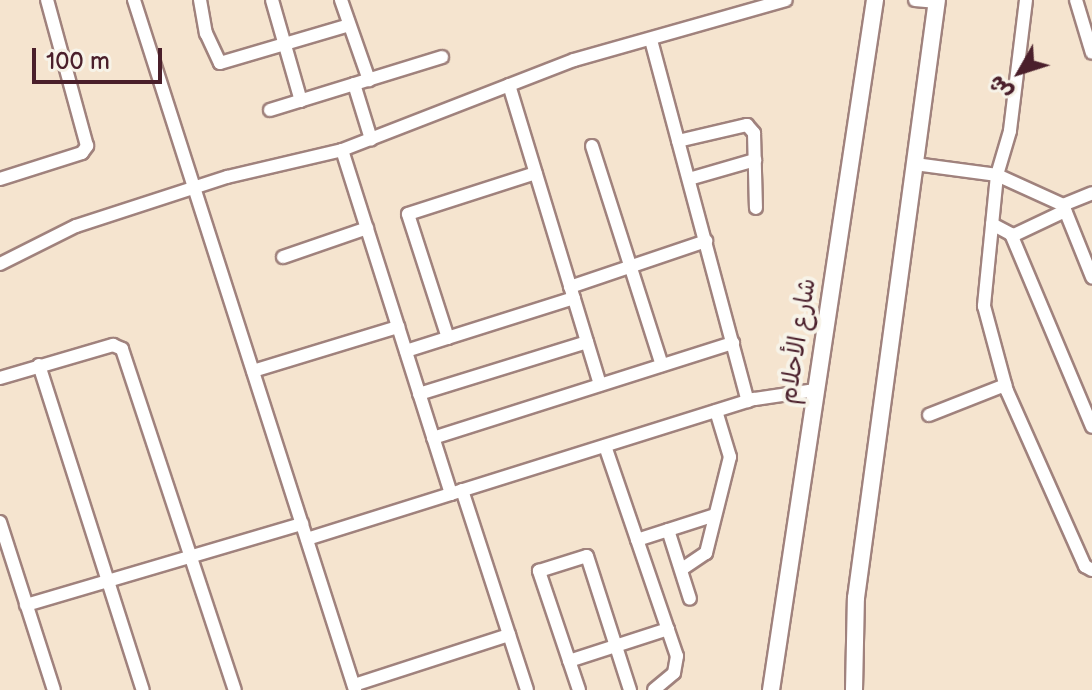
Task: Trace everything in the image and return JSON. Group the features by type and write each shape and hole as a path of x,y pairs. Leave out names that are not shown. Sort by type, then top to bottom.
{"main road":[{"name":"شارع الأحلام","path":"771,690 875,0"},
{"path":"854,690 856,598 937,1"}],"street":[{"path":"0,179 82,153 87,146 47,0"},
{"path":"134,0 354,687 509,635"},
{"path":"200,0 206,33 220,63 349,25"},
{"path":"272,0 287,43 301,101"},
{"path":"341,0 369,80"},
{"path":"0,264 76,226 194,189 342,150 574,60 786,0"},
{"path":"915,0 937,1"},
{"path":"1026,0 1010,131 997,175 984,306 1005,385 1085,566 1092,570"},
{"path":"1076,0 1092,53"},
{"path":"651,40 748,401"},
{"path":"270,110 442,57"},
{"path":"354,84 371,139"},
{"path":"509,85 600,385"},
{"path":"678,141 747,125 754,133 756,208"},
{"path":"592,146 662,365"},
{"path":"342,150 433,438 457,492 527,690"},
{"path":"689,179 755,160"},
{"path":"915,164 997,175 1064,208 1092,277"},
{"path":"448,338 408,214 536,173"},
{"path":"1012,236 1092,193"},
{"path":"992,224 1012,236 1092,427"},
{"path":"283,257 367,228"},
{"path":"406,351 706,241"},
{"path":"253,371 398,327"},
{"path":"419,394 587,342"},
{"path":"433,438 733,343"},
{"path":"0,378 113,345 122,349 235,690"},
{"path":"39,365 143,690"},
{"path":"929,415 1005,385"},
{"path":"307,539 748,401 815,390"},
{"path":"1079,395 1092,390"},
{"path":"682,569 706,553 730,457 716,411"},
{"path":"605,446 677,656 674,673 654,690"},
{"path":"637,540 715,515"},
{"path":"0,522 54,690"},
{"path":"26,605 302,524"},
{"path":"668,530 690,599"},
{"path":"579,690 539,571 587,556 630,690"},
{"path":"569,661 668,629"}]}
